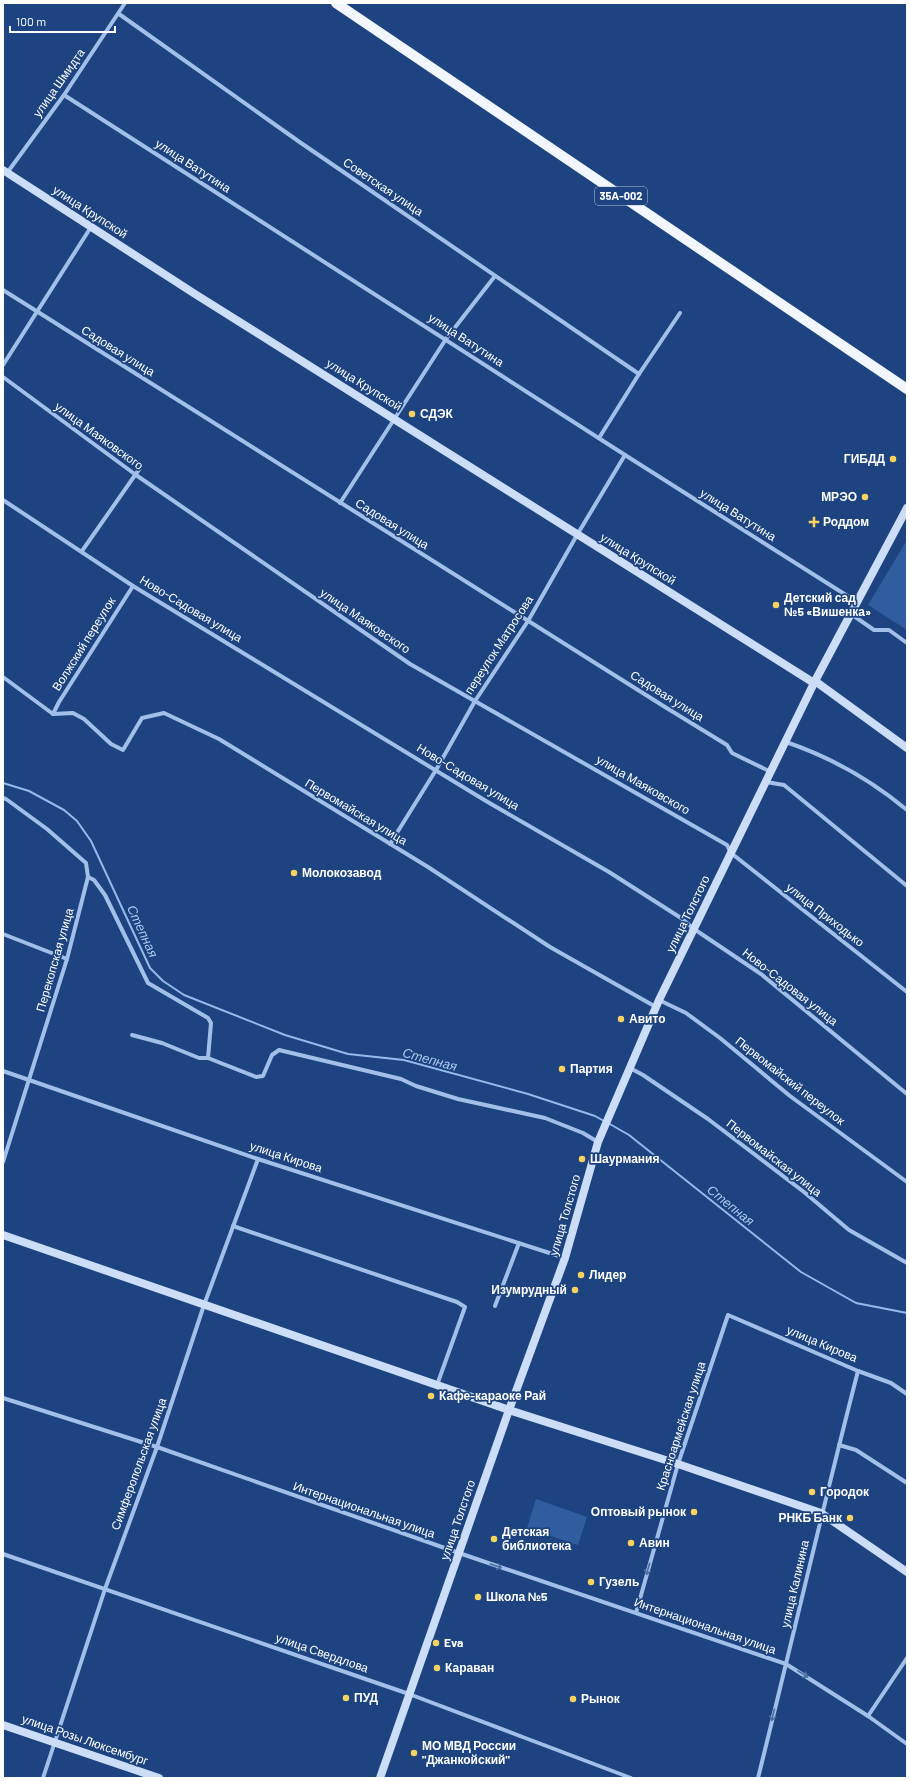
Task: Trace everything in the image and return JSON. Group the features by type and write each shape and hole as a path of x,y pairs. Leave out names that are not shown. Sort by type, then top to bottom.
{"highway":[{"name":"35А-002","path":"336,3 907,389"}],"main road":[{"name":"улица Крупской","path":"5,172 577,535 815,682 907,748"},
{"name":"улица Толстого","path":"380,1778 509,1410 565,1258 599,1139 658,1003 694,929 815,682 907,508"},
{"path":"3,1235 509,1410 678,1464 821,1513 907,1572"},
{"name":"улица Розы Люксембург","path":"3,1725 159,1778"}],"street":[{"name":"улица Шмидта","path":"5,172 64,95 125,3"},
{"name":"Советская улица","path":"119,14 301,143 638,374"},
{"name":"улица Ватутина","path":"64,95 857,602"},
{"path":"3,364 38,312 91,226"},
{"path":"340,503 396,419 446,339 495,276"},
{"name":"Садовая улица","path":"3,290 727,745 732,752 771,772"},
{"path":"599,438 638,374 680,314"},
{"name":"улица Маяковского","path":"3,377 136,475 410,664 727,845 731,854"},
{"name":"переулок Матросова","path":"390,844 436,770 475,701 528,621 625,455"},
{"path":"82,551 140,468"},
{"name":"Ново-Садовая улица","path":"3,500 133,586 436,770 609,872 681,918 694,929 761,974 907,1094"},
{"name":"Волжский переулок","path":"53,714 59,702 133,586"},
{"path":"851,614 874,630 889,630 907,643"},
{"path":"3,677 53,714"},
{"name":"Первомайская улица","path":"53,714 73,713 84,718 111,744 123,750 142,718 164,713 219,739 428,867 550,947 658,1003"},
{"path":"786,742 812,752 862,777 885,792 907,810"},
{"path":"766,782 784,785 907,886"},
{"path":"3,798 47,829 71,848 86,863 88,877 94,880 105,895 148,983 208,1018 211,1023 208,1058"},
{"name":"улица Приходько","path":"731,854 907,992"},
{"name":"Перекопская улица","path":"3,1162 67,959 88,877"},
{"path":"3,934 67,959"},
{"name":"Первомайский переулок","path":"658,1003 686,1013 720,1038 790,1096 907,1182"},
{"path":"132,1034 162,1043 200,1058 208,1058 256,1077 263,1076 272,1054 279,1050 308,1056 401,1079 416,1086 458,1099 545,1118 599,1139"},
{"name":"Первомайская улица","path":"630,1068 643,1075 708,1119 804,1192 849,1230 907,1263"},
{"name":"улица Кирова","path":"3,1071 258,1159 565,1258"},
{"name":"Симферопольская улица","path":"43,1778 105,1589 157,1448 204,1305 258,1159"},
{"path":"233,1226 457,1302 465,1307 437,1385"},
{"path":"496,1306 518,1243"},
{"name":"улица Кирова","path":"728,1315 858,1371 891,1383 907,1394"},
{"name":"Красноармейская улица","path":"636,1613 678,1464 728,1315"},
{"name":"улица Калинина","path":"758,1778 821,1513 858,1371"},
{"name":"Интернациональная улица","path":"3,1398 157,1448 459,1554 786,1664 868,1716 907,1744"},
{"path":"838,1445 856,1450 907,1483"},
{"name":"улица Свердлова","path":"3,1554 409,1694 632,1778"},
{"path":"868,1716 907,1658"}],"shaded area":[{"path":"907,540 907,630 868,605"},
{"path":"536,1499 587,1517 578,1545 527,1528"}],"waterway":[{"name":"Степная","path":"3,783 29,791 64,810 77,821 91,841 150,968 163,981 184,995 285,1035 348,1054 404,1060 528,1094 595,1116 604,1121"},
{"name":"Степная","path":"608,1123 629,1135 801,1272 856,1303 907,1313"}],"place":[{"name":"СДЭК","path":"412,414"},
{"name":"ГИБДД","path":"893,459"},
{"name":"МРЭО","path":"865,497"},
{"name":"Роддом","path":"814,522"},
{"name":"Детский сад №5 «Вишенка»","path":"776,605"},
{"name":"Молокозавод","path":"294,873"},
{"name":"Авито","path":"621,1019"},
{"name":"Партия","path":"562,1069"},
{"name":"Шаурмания","path":"582,1159"},
{"name":"Лидер","path":"581,1275"},
{"name":"Изумрудный","path":"575,1290"},
{"name":"Кафе-караоке Рай","path":"431,1396"},
{"name":"Городок","path":"812,1492"},
{"name":"Оптовый рынок","path":"694,1512"},
{"name":"РНКБ Банк","path":"850,1518"},
{"name":"Детская библиотека","path":"494,1539"},
{"name":"Авин","path":"631,1543"},
{"name":"Гузель","path":"591,1582"},
{"name":"Школа №5","path":"478,1597"},
{"name":"Eva","path":"436,1643"},
{"name":"Караван","path":"437,1668"},
{"name":"ПУД","path":"346,1698"},
{"name":"Рынок","path":"573,1699"},
{"name":"МО МВД России \"Джанкойский\"","path":"414,1753"}]}
